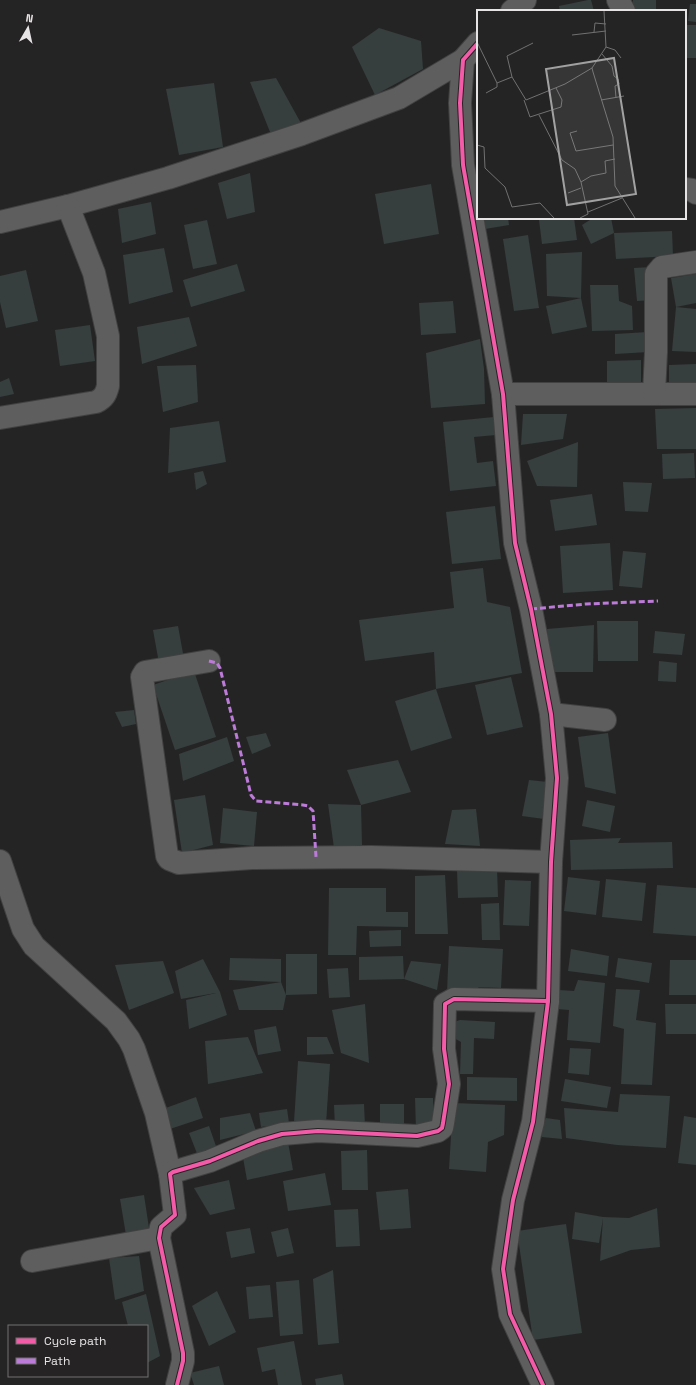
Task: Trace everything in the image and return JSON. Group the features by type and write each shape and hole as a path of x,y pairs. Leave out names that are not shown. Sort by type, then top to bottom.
{"street":[{"path":"513,10 525,0"},
{"path":"618,0 623,10"},
{"path":"0,222 68,206 168,178 302,134 399,98 463,60 477,44"},
{"path":"463,60 460,103 463,165 503,394 515,543 531,609 551,714 557,778 551,862 548,1001 533,1122 512,1200 503,1269 510,1314 543,1385"},
{"path":"686,189 692,190 696,193"},
{"path":"0,418 96,402 102,399 106,393 108,386 108,336 94,273 68,206"},
{"path":"654,394 656,352 656,274 662,266 696,262"},
{"path":"503,394 696,394"},
{"path":"209,661 145,672 142,677 167,856 169,859 179,863 252,858 371,857 551,862"},
{"path":"551,714 606,720"},
{"path":"0,861 27,938 116,1021 129,1039 134,1049 156,1113 170,1174 175,1215 161,1227 159,1238 183,1354 177,1385"},
{"path":"170,1174 210,1161 258,1141 282,1134 318,1131 417,1136 438,1131 442,1128 449,1084 444,1049 445,1004 454,999 548,1001"},
{"path":"32,1261 159,1238"}],"building":[{"path":"591,0 594,10 560,10 559,6"},
{"path":"633,0 656,0 656,10 633,10"},
{"path":"690,4 696,4 696,22 688,21"},
{"path":"686,25 696,25 696,58 686,58"},
{"path":"379,28 421,41 423,69 375,95 352,47"},
{"path":"276,78 302,125 272,137 250,82"},
{"path":"214,83 223,147 179,155 166,89"},
{"path":"250,173 255,212 227,219 218,183"},
{"path":"431,184 439,234 384,244 375,194"},
{"path":"151,202 156,234 122,243 118,209"},
{"path":"484,219 508,219 509,225 485,229"},
{"path":"574,219 577,240 542,244 539,220"},
{"path":"591,219 611,219 614,233 591,244 582,225"},
{"path":"207,220 217,264 193,269 184,225"},
{"path":"672,231 673,256 616,259 614,233"},
{"path":"528,235 539,308 514,311 503,239"},
{"path":"164,248 173,292 129,304 123,255"},
{"path":"582,252 581,298 547,296 546,254"},
{"path":"237,264 245,291 191,307 183,280"},
{"path":"651,267 654,300 637,301 634,268"},
{"path":"26,270 38,321 6,328 0,302 0,276"},
{"path":"696,274 696,303 676,307 671,278"},
{"path":"590,285 618,285 619,301 632,306 633,330 592,331"},
{"path":"581,298 587,327 552,334 546,306"},
{"path":"453,301 456,333 421,335 419,303"},
{"path":"676,307 696,309 696,352 672,351"},
{"path":"189,317 197,346 142,364 137,327"},
{"path":"90,325 95,361 60,366 55,330"},
{"path":"648,332 649,352 615,354 615,334"},
{"path":"480,339 484,369 485,404 431,408 426,353"},
{"path":"641,360 641,385 607,385 607,361"},
{"path":"696,364 696,387 669,387 669,365"},
{"path":"196,365 198,402 163,412 157,366"},
{"path":"9,378 14,394 0,397 0,382"},
{"path":"696,408 696,449 657,449 655,409"},
{"path":"523,414 567,414 563,439 521,445"},
{"path":"494,417 496,435 474,437 477,463 493,461 496,486 450,491 443,422"},
{"path":"219,421 226,462 168,473 170,428"},
{"path":"578,442 577,487 537,486 527,461"},
{"path":"694,453 695,478 663,479 662,454"},
{"path":"203,471 207,484 196,490 194,473"},
{"path":"623,482 652,483 648,512 625,511"},
{"path":"592,494 597,525 555,531 550,500"},
{"path":"495,506 501,559 452,564 446,512"},
{"path":"610,543 613,590 563,593 560,546"},
{"path":"623,551 646,553 642,588 619,586"},
{"path":"483,568 487,602 510,607 522,673 436,689 434,652 365,661 359,620 454,608 450,572"},
{"path":"597,621 638,621 638,661 598,661"},
{"path":"594,625 593,672 550,672 547,629"},
{"path":"178,626 184,659 159,663 153,630"},
{"path":"655,631 685,634 682,655 653,653"},
{"path":"659,661 677,663 676,682 658,681"},
{"path":"194,671 216,737 175,750 153,685"},
{"path":"511,677 523,727 487,735 475,685"},
{"path":"436,689 452,738 411,751 395,701"},
{"path":"134,710 136,724 122,727 115,712"},
{"path":"266,733 271,746 252,754 246,737"},
{"path":"608,733 616,794 585,787 578,737"},
{"path":"227,737 234,761 183,781 179,754"},
{"path":"398,760 411,792 361,805 347,770"},
{"path":"529,780 548,782 544,819 522,816"},
{"path":"205,795 213,845 182,853 174,800"},
{"path":"587,800 615,806 610,832 582,826"},
{"path":"328,804 361,805 362,845 334,848"},
{"path":"223,808 257,812 254,846 220,843"},
{"path":"476,809 480,846 445,844 452,810"},
{"path":"621,838 618,843 672,842 673,868 571,870 570,840"},
{"path":"497,869 498,897 458,898 457,870"},
{"path":"445,875 448,934 415,934 415,876"},
{"path":"568,877 600,881 596,915 564,911"},
{"path":"606,879 646,883 642,921 602,917"},
{"path":"505,880 531,881 529,926 503,925"},
{"path":"657,885 696,888 696,936 653,933"},
{"path":"329,888 386,888 386,912 408,912 408,927 357,926 356,955 328,955"},
{"path":"499,903 500,940 482,940 481,904"},
{"path":"401,930 401,946 370,947 369,931"},
{"path":"449,946 503,949 501,988 479,987 472,993 447,992"},
{"path":"571,949 609,956 607,976 568,971"},
{"path":"286,954 317,954 317,994 286,995"},
{"path":"403,956 404,979 359,980 359,957"},
{"path":"230,958 281,959 281,982 229,980"},
{"path":"618,958 652,963 649,983 615,977"},
{"path":"203,959 220,992 227,1015 189,1029 186,1000 216,993 181,999 175,971"},
{"path":"670,960 696,960 696,995 669,995"},
{"path":"163,961 174,993 129,1010 115,965"},
{"path":"411,961 441,964 437,990 404,979"},
{"path":"348,968 350,997 329,998 327,969"},
{"path":"578,980 605,983 600,1043 567,1040 569,1010 557,1009 559,990 574,991"},
{"path":"281,982 286,995 283,1010 239,1010 233,990"},
{"path":"616,989 640,990 636,1020 656,1023 652,1085 621,1084 624,1029 613,1026"},
{"path":"365,1004 369,1063 341,1053 332,1010"},
{"path":"665,1004 696,1004 696,1034 666,1034"},
{"path":"460,1020 495,1022 494,1039 474,1038 473,1074 460,1074 461,1042 454,1038 454,1022"},
{"path":"276,1026 281,1051 258,1055 254,1030"},
{"path":"248,1037 263,1073 208,1084 205,1041"},
{"path":"307,1037 327,1037 334,1054 307,1055"},
{"path":"570,1048 591,1049 589,1075 568,1073"},
{"path":"298,1061 330,1064 326,1124 294,1122"},
{"path":"467,1077 517,1078 517,1101 467,1100"},
{"path":"565,1079 611,1087 607,1108 561,1101"},
{"path":"620,1094 670,1096 666,1148 617,1145 566,1138 564,1108 618,1112"},
{"path":"196,1097 203,1118 170,1129 163,1109"},
{"path":"415,1098 433,1098 434,1130 416,1130"},
{"path":"453,1103 505,1105 504,1135 488,1142 486,1172 449,1169"},
{"path":"364,1104 365,1126 335,1127 334,1105"},
{"path":"380,1104 404,1104 404,1130 380,1130"},
{"path":"287,1109 289,1123 261,1127 259,1113"},
{"path":"250,1113 256,1131 220,1140 220,1118"},
{"path":"684,1116 696,1118 696,1165 678,1163"},
{"path":"546,1118 560,1120 562,1139 542,1137 542,1126"},
{"path":"209,1126 217,1149 198,1156 189,1133"},
{"path":"288,1142 293,1170 247,1180 242,1152"},
{"path":"367,1150 368,1190 342,1190 341,1151"},
{"path":"325,1173 331,1205 288,1211 283,1181"},
{"path":"229,1180 235,1209 210,1215 194,1188"},
{"path":"408,1189 411,1228 380,1230 376,1192"},
{"path":"144,1195 149,1228 126,1235 120,1199"},
{"path":"657,1208 660,1247 631,1250 600,1261 603,1218 599,1243 572,1239 575,1212 603,1217 629,1218"},
{"path":"358,1209 360,1246 336,1247 334,1210"},
{"path":"566,1224 582,1333 533,1340 517,1231"},
{"path":"250,1228 255,1253 231,1258 226,1232"},
{"path":"288,1228 294,1253 277,1257 271,1232"},
{"path":"139,1256 144,1291 115,1300 109,1258"},
{"path":"333,1270 339,1343 318,1345 313,1279"},
{"path":"299,1280 303,1334 280,1336 276,1282"},
{"path":"270,1285 273,1317 249,1319 246,1287"},
{"path":"217,1291 236,1332 209,1346 192,1306"},
{"path":"146,1294 160,1356 148,1362 148,1325 128,1325 122,1302"},
{"path":"294,1341 302,1385 278,1385 275,1369 262,1372 257,1348"},
{"path":"219,1366 224,1385 194,1385 190,1373"},
{"path":"342,1374 344,1385 316,1385 315,1379"}],"marked path":[{"path":"531,609 586,604 658,601"},
{"path":"209,661 217,663 220,668 251,795 256,801 308,806 313,811 316,857"}],"cycle path":[{"path":"477,44 463,60 460,103 463,165 503,394 515,543 531,609 551,714 557,778 551,862 548,1001 533,1122 513,1200 503,1269 510,1314 543,1385"},
{"path":"177,1385 183,1361 183,1353 159,1238 161,1227 175,1215 170,1174 210,1161 258,1141 282,1134 318,1131 417,1136 438,1131 442,1128 449,1084 444,1049 445,1004 454,999 548,1001"}]}
